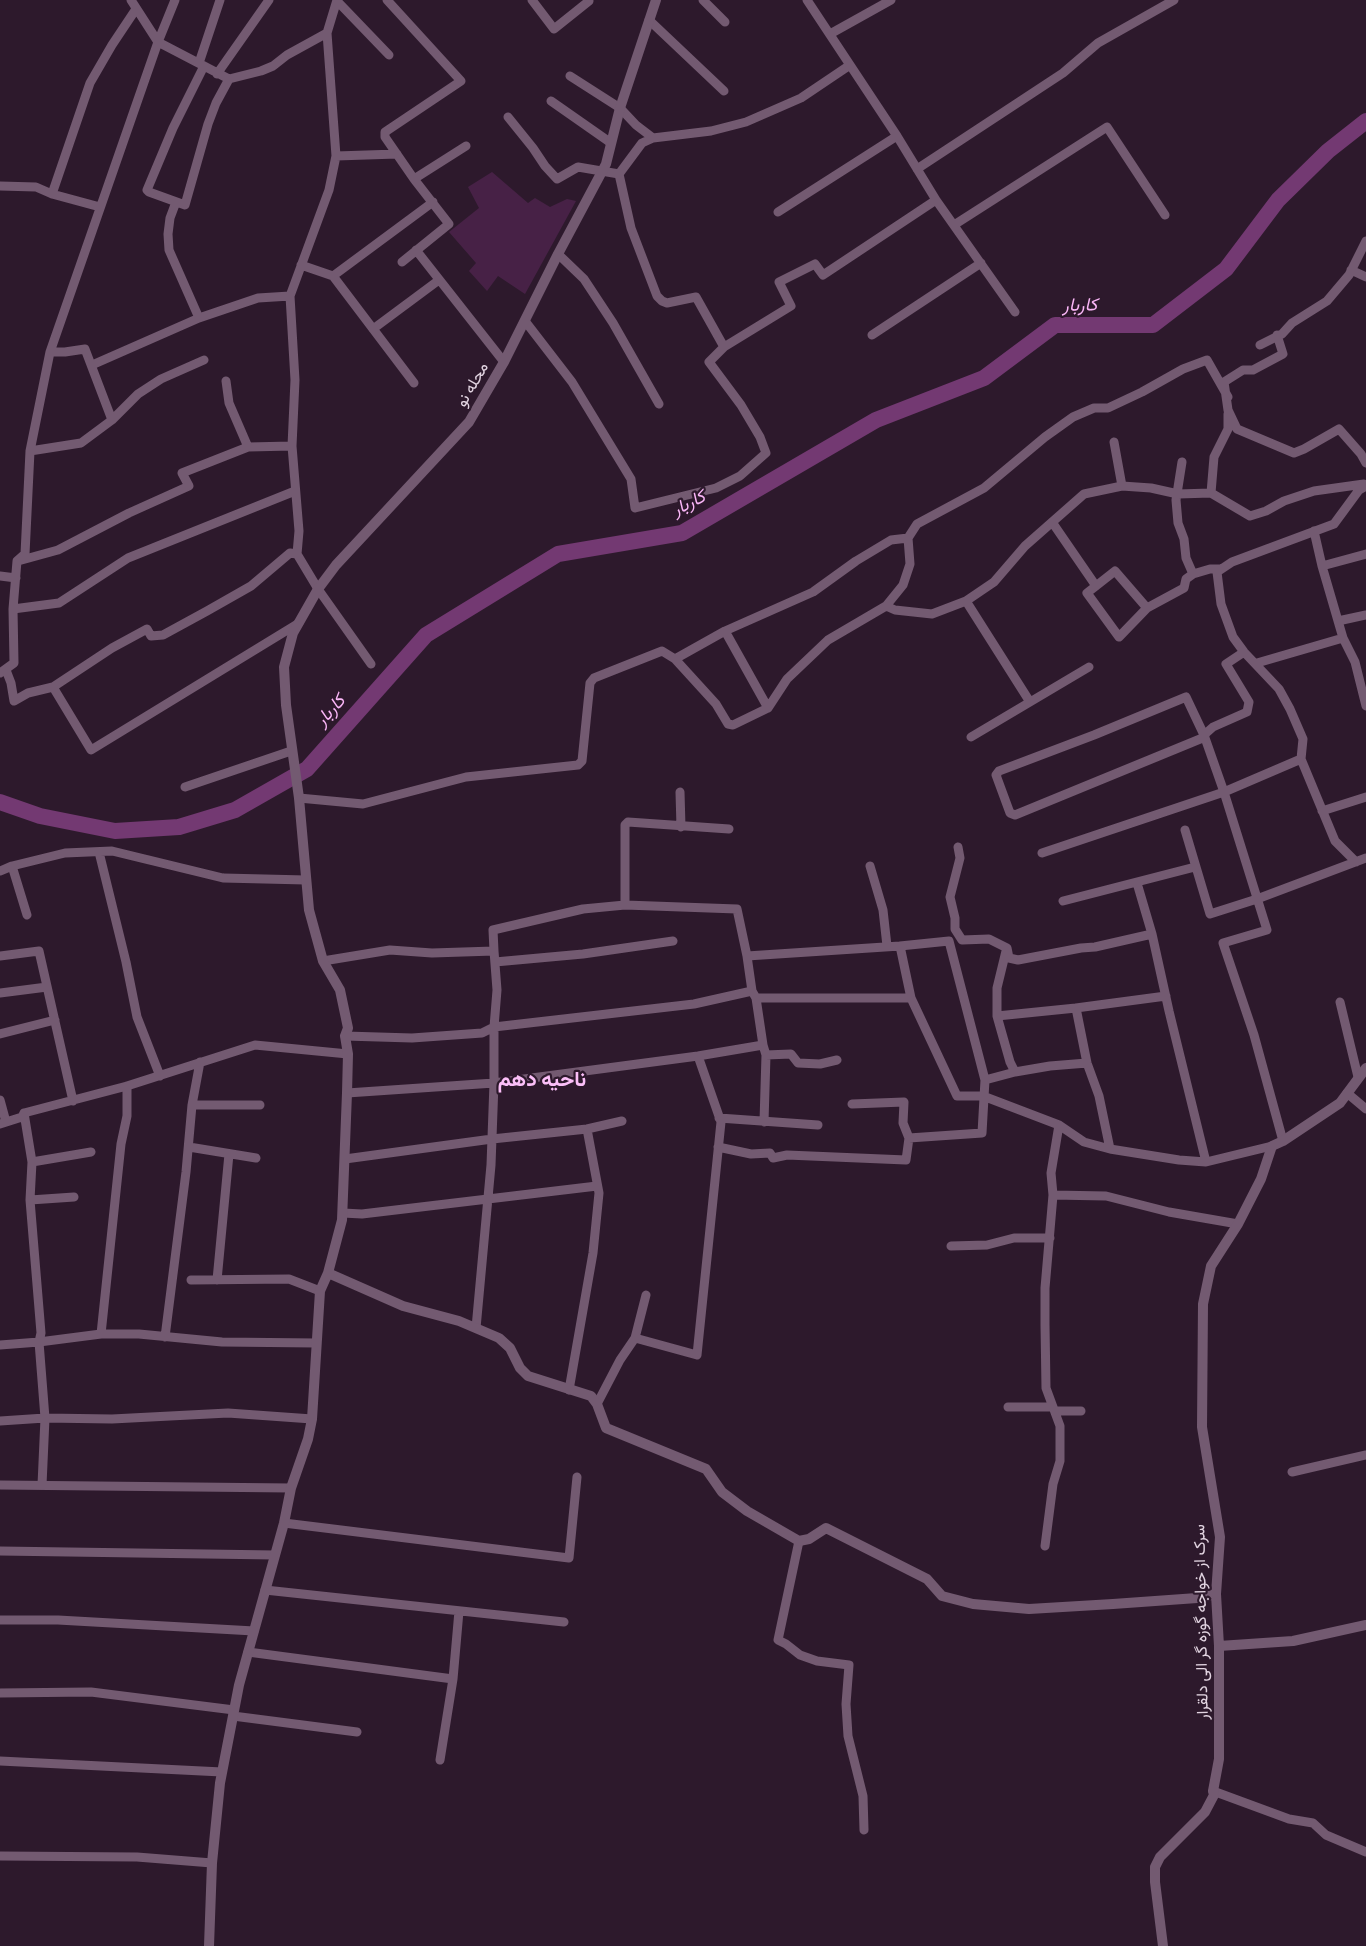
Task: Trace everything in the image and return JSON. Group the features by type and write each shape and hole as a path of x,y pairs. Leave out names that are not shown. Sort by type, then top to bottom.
{"street":[{"path":"131,0 158,42 229,80 267,69 287,55 327,33"},
{"path":"175,0 158,42 50,352 30,451 25,554 18,561 13,609 14,663 3,671 11,684 14,702 28,693 53,687 112,648 147,629 151,636 163,635 207,612 251,586 290,553 297,554"},
{"path":"220,0 201,64 147,190 149,192 185,205 208,124 216,103 229,80"},
{"path":"217,74 269,0"},
{"path":"371,664 318,589 297,554 299,531 292,446 296,380 290,296 330,190 336,156 327,33 337,0 389,54"},
{"path":"386,0 461,82 385,132 385,137 414,179 434,202 449,224 402,262"},
{"path":"532,0 554,29 589,1"},
{"name":"محله نو","path":"209,1946 212,1863 222,1772 233,1713 248,1652 284,1522 291,1488 308,1439 312,1419 320,1291 328,1273 342,1213 348,1054 345,1036 348,1028 340,990 323,961 309,910 299,796 286,706 284,667 292,634 318,589 336,565 469,422 504,362 558,254 603,171 620,108 656,0"},
{"path":"703,0 725,22"},
{"path":"807,0 897,136 936,200 1015,312"},
{"path":"830,34 891,0"},
{"path":"917,169 1064,73 1098,43 1174,0"},
{"path":"52,194 90,83 136,9"},
{"path":"649,20 724,91"},
{"path":"724,346 696,297 667,302 662,301 657,296 631,228 619,174 629,158 642,143 653,138 711,131 746,122 801,98 850,66"},
{"path":"570,76 620,108 636,125 653,138"},
{"path":"552,101 611,143"},
{"path":"508,117 557,179 578,167 619,174"},
{"path":"954,225 1107,126 1165,215"},
{"path":"778,212 897,136"},
{"path":"414,179 466,146"},
{"path":"336,156 397,154"},
{"path":"0,186 36,187 52,194 100,207"},
{"path":"525,321 572,382 631,479 635,508 716,488 740,476 766,453 760,437 741,406 709,362 724,346 790,306 779,282 815,264 823,275 936,200"},
{"path":"176,202 170,218 169,250 199,318"},
{"path":"333,276 434,202"},
{"path":"1260,345 1282,334 1292,324 1327,301 1349,275 1366,241"},
{"path":"416,250 504,362"},
{"path":"558,254 584,279 659,404"},
{"path":"872,335 981,263"},
{"path":"301,265 333,276 414,384"},
{"path":"1351,270 1366,277"},
{"path":"373,328 440,280"},
{"path":"92,366 199,318 258,298 290,296"},
{"path":"1211,493 1214,456 1228,429 1228,397 1224,382 1243,370 1253,370 1283,354 1277,336"},
{"path":"50,352 85,349 112,420"},
{"path":"30,451 80,443 112,420 138,394 161,379 204,360"},
{"path":"299,796 363,804 466,777 578,766 582,761 590,683 594,678 662,651 675,659 716,704 730,726 768,708 787,679 828,640 886,606 903,585 910,564 908,538 917,524 984,488 1073,417 1094,408 1108,408 1183,369 1207,360 1228,397"},
{"path":"226,381 228,403 248,447"},
{"path":"1228,410 1237,429 1294,453 1304,450 1339,429 1366,462"},
{"path":"1114,442 1122,486"},
{"path":"18,561 58,550 129,513 189,486 182,473 248,447 292,446"},
{"path":"1182,462 1176,500 1178,523 1184,539 1186,558 1193,574"},
{"path":"886,606 895,610 932,614 966,601 994,582 1015,556 1084,494 1122,486 1151,488 1178,494 1211,493 1250,516 1266,511 1284,501 1314,491 1366,485"},
{"path":"1356,862 1335,841 1322,811 1301,759 1303,740 1290,709 1279,689 1257,663 1244,652 1233,637 1221,604 1217,572 1232,562 1334,524 1359,490 1366,485"},
{"path":"13,609 59,602 128,558 295,491"},
{"path":"1052,522 1096,586"},
{"path":"1314,531 1343,638 1355,662 1366,706"},
{"path":"675,659 725,632 813,592 856,561 892,540 908,538"},
{"path":"1322,566 1366,554"},
{"path":"1147,608 1115,571 1088,593 1119,636 1147,608 1184,588 1186,579 1193,574 1210,569 1220,570"},
{"path":"0,576 16,578"},
{"path":"966,601 1030,702"},
{"path":"1338,621 1366,615"},
{"path":"53,687 91,750 299,623"},
{"path":"725,632 768,708"},
{"path":"1257,663 1343,638"},
{"path":"1244,652 1226,664 1249,702 1247,712 1219,724 1204,736 1015,815 1010,813 996,775 999,771 1186,697 1204,736 1224,792 1267,930 1223,943 1254,1035 1283,1141"},
{"path":"970,737 1089,667"},
{"path":"185,787 291,751"},
{"path":"1042,853 1224,792 1301,759"},
{"path":"680,792 681,827"},
{"path":"1322,811 1366,797"},
{"path":"625,905 625,825 631,822 729,829"},
{"path":"1185,830 1210,914 1257,899 1366,858"},
{"path":"958,847 960,858 950,897 955,918 955,929 962,940 989,939 1007,948"},
{"path":"0,871 65,852 112,851 223,878 306,880"},
{"path":"99,852 126,962 137,1017 160,1076"},
{"path":"12,866 27,915"},
{"path":"870,866 883,910 887,946"},
{"path":"1063,901 1195,867"},
{"path":"1137,883 1152,934 1206,1162"},
{"path":"476,1328 492,1140 494,1027 497,990 493,930 583,909 625,905 737,910 766,1055 764,1122"},
{"path":"1007,948 1009,958 1018,960 1095,947 1152,934"},
{"path":"495,962 583,954 673,941"},
{"path":"747,956 949,941 985,1080 982,1133 908,1138"},
{"path":"900,946 911,998 957,1096 983,1096 1059,1125 1084,1142 1110,1149 1179,1160 1206,1162 1272,1146 1283,1141 1340,1103 1366,1068"},
{"path":"1007,948 997,988 997,1016 1010,1062 1015,1072"},
{"path":"323,961 390,950 432,953 494,951"},
{"path":"0,956 39,951 73,1101"},
{"path":"0,992 47,987"},
{"path":"345,1036 412,1038 482,1033 494,1027 694,1004 754,994 911,998"},
{"path":"997,1016 1166,996"},
{"path":"1340,1002 1358,1077"},
{"path":"1076,1008 1087,1063 1099,1096 1110,1149"},
{"path":"0,1034 55,1020"},
{"path":"0,1100 3,1123 22,1117 24,1113 127,1086 255,1045 348,1054"},
{"path":"347,1093 494,1083 698,1056 763,1045"},
{"path":"766,1055 791,1054 798,1063 820,1064 837,1060"},
{"path":"635,1338 696,1355 721,1122 698,1056"},
{"path":"165,1337 189,1148 192,1105 200,1062"},
{"path":"985,1080 1015,1072 1087,1063"},
{"path":"101,1334 121,1144 127,1116 127,1086"},
{"path":"1347,1093 1366,1109"},
{"path":"718,1147 751,1154 770,1153 773,1158 787,1155 906,1160 908,1138 903,1123 904,1102 852,1104"},
{"path":"192,1105 260,1105"},
{"path":"24,1113 32,1162 30,1200 41,1333 39,1342 45,1418 42,1485"},
{"path":"719,1118 818,1125"},
{"path":"345,1159 587,1130 622,1121"},
{"path":"1045,1546 1053,1484 1060,1462 1060,1426 1046,1388 1045,1325 1045,1288 1053,1195 1051,1173 1059,1125"},
{"path":"569,1390 593,1253 598,1193 587,1130"},
{"name":"سرک از خواجه گوزه گر الی دلقرار","path":"1163,1946 1155,1882 1155,1867 1160,1857 1205,1812 1214,1794 1219,1759 1219,1646 1216,1594 1220,1538 1202,1427 1203,1304 1211,1266 1238,1224 1261,1180 1272,1146"},
{"path":"189,1148 256,1158"},
{"path":"32,1162 91,1152"},
{"path":"217,1280 229,1154"},
{"path":"342,1213 362,1214 597,1186"},
{"path":"1053,1195 1106,1196 1169,1212 1238,1224"},
{"path":"30,1200 74,1197"},
{"path":"951,1246 987,1245 1014,1238 1050,1238"},
{"path":"328,1273 403,1306 459,1321 499,1338 510,1348 520,1368 528,1376 591,1396 597,1404 606,1428 706,1469 722,1492 746,1511 799,1541 809,1539 826,1528 926,1579 942,1596 973,1604 1029,1609 1197,1598 1216,1594"},
{"path":"191,1280 289,1279 320,1291"},
{"path":"597,1404 620,1360 635,1338 646,1295"},
{"path":"0,1345 101,1334 139,1334 222,1342 316,1343"},
{"path":"1008,1407 1081,1411"},
{"path":"0,1421 45,1418 112,1419 228,1413 312,1419"},
{"path":"1292,1472 1366,1455"},
{"path":"284,1522 569,1558 577,1477"},
{"path":"0,1485 291,1488"},
{"path":"799,1541 778,1640 800,1655 817,1661 849,1665 846,1704 848,1736 863,1796 864,1830"},
{"path":"0,1551 275,1555"},
{"path":"265,1590 564,1622"},
{"path":"440,1760 452,1679 459,1611"},
{"path":"0,1620 58,1620 254,1631"},
{"path":"1219,1646 1294,1641 1366,1625"},
{"path":"248,1652 452,1679"},
{"path":"0,1693 91,1692 356,1732"},
{"path":"0,1761 222,1772"},
{"path":"1213,1791 1289,1819 1313,1823 1326,1835 1366,1852"},
{"path":"0,1856 137,1857 212,1863"}],"shaded area":[{"path":"492,172 528,203 535,198 550,207 567,199 576,201 525,294 498,276 487,291 469,271 476,263 449,232 479,208 468,187"}],"waterway":[{"name":"کاربار","path":"0,802 40,816 115,831 179,827 235,810 307,769 426,635 558,554 682,533 876,420 984,378 1055,325 1153,325 1226,269 1278,200 1328,151 1366,121"}],"district":[{"name":"ناحیه دهم","path":"542,1081"}]}
